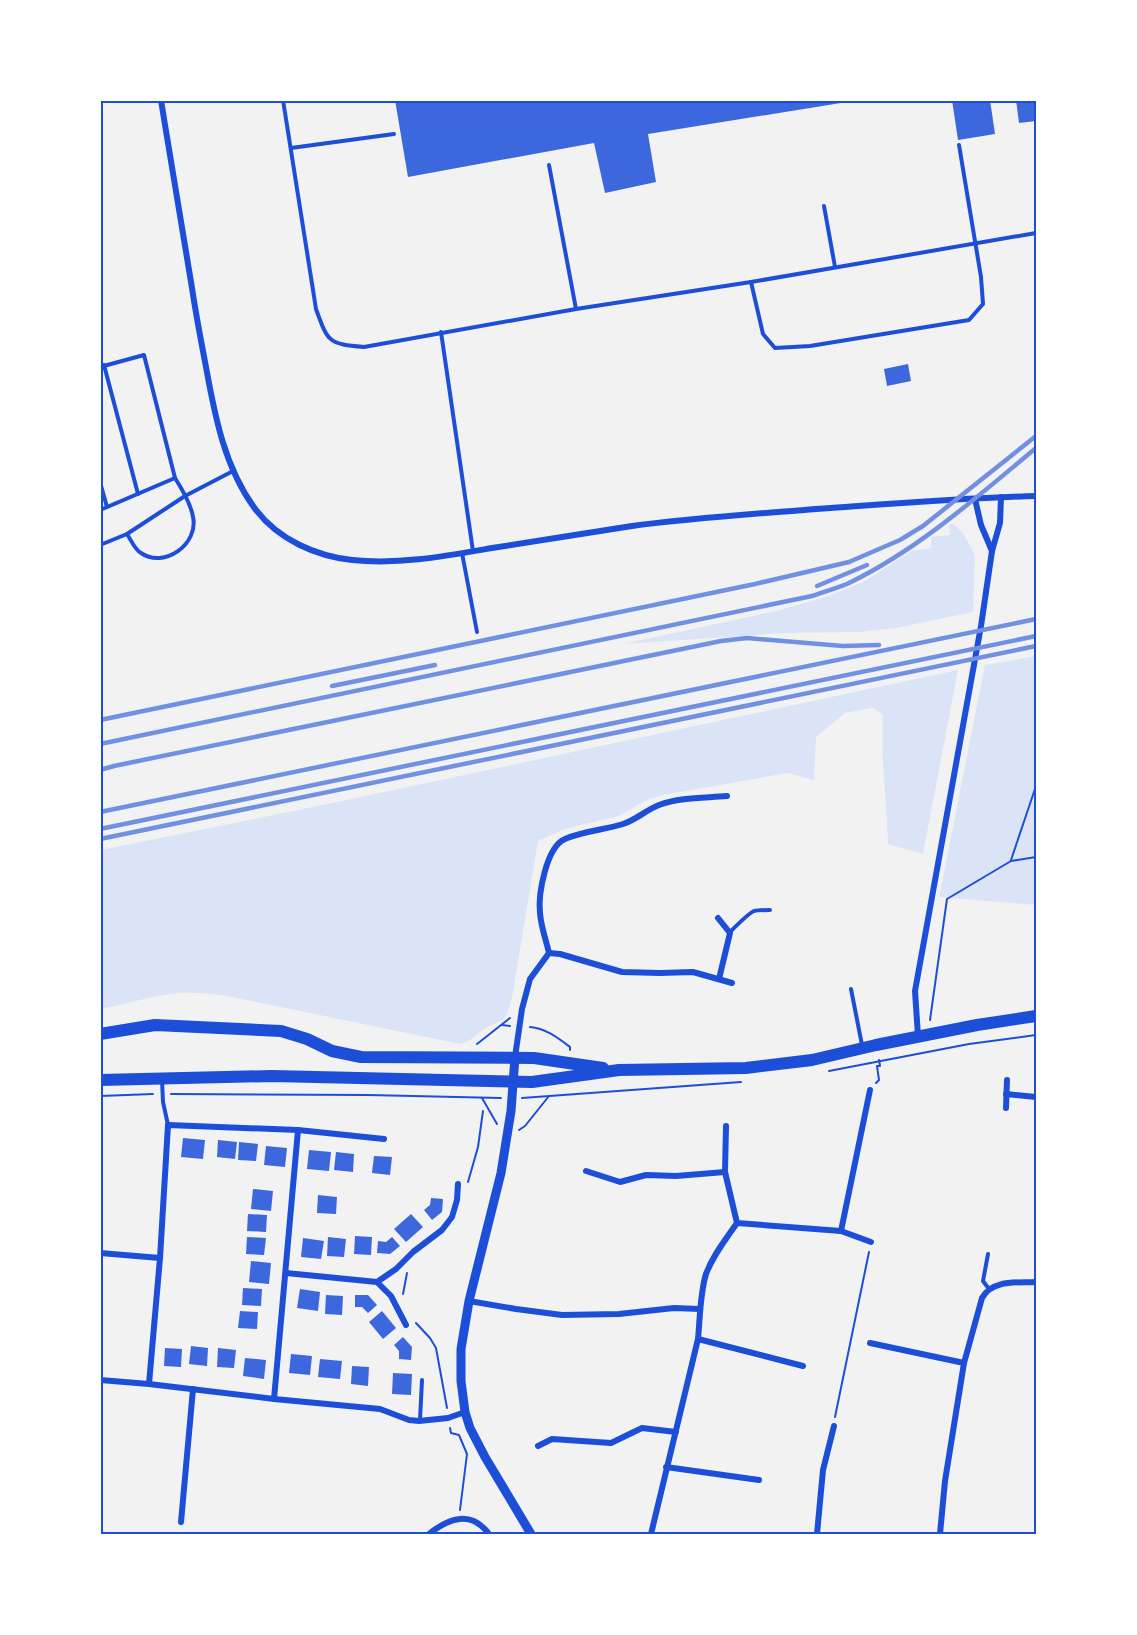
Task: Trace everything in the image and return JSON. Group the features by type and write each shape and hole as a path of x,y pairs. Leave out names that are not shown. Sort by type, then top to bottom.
{"highway":[{"path":"100,1080 272,1076 532,1082 619,1070 707,1070 777,1065 1036,1016"},
{"path":"100,1034 155,1026 281,1031 307,1039 332,1051 360,1057 515,1057 619,1070"}],"street":[{"path":"160,100 217,424 233,471 244,493 258,513 274,529 309,550 338,558 377,562 425,559 677,521 902,503 975,501 983,498 1036,496"},
{"path":"923,1036 915,992 975,661 992,551 1000,522 1001,497"},
{"path":"975,501 981,525 992,551"},
{"path":"531,1534 470,1428 465,1412 461,1381 461,1349 469,1301 501,1173 511,1111 515,1057 522,1009 530,979 549,953 539,906 547,863 557,844 564,839 630,822 662,804 694,798 727,796"},
{"path":"718,918 730,933 720,979"},
{"path":"549,953 560,954 622,972 693,972 732,983"},
{"path":"1006,1108 1007,1080"},
{"path":"841,1231 870,1090"},
{"path":"1006,1094 1036,1097"},
{"path":"149,1384 168,1125 298,1130 384,1139"},
{"path":"651,1534 698,1339 706,1275 717,1251 737,1223 725,1172 726,1126"},
{"path":"274,1399 298,1130"},
{"path":"586,1171 620,1182 646,1175 676,1176 725,1172"},
{"path":"286,1274 377,1282 442,1230 452,1217 457,1200 458,1184"},
{"path":"737,1223 841,1231 871,1242"},
{"path":"100,1252 160,1258"},
{"path":"377,1282 391,1296 406,1325"},
{"path":"940,1534 945,1481 964,1364 982,1298 989,1289 996,1285 1036,1282"},
{"path":"469,1301 562,1315 619,1314 674,1308 700,1310"},
{"path":"698,1339 803,1366"},
{"path":"870,1343 964,1364"},
{"path":"100,1380 380,1409 420,1421 448,1418 465,1412"},
{"path":"181,1522 193,1389"},
{"path":"817,1534 823,1470 834,1426"},
{"path":"538,1446 552,1439 611,1443 642,1428 676,1432"},
{"path":"666,1467 759,1480"},
{"path":"429,1534 439,1526 459,1518 482,1525 489,1534"}],"lane":[{"path":"283,100 316,309 325,335 340,345 364,346 1036,233"},
{"path":"291,147 394,134"},
{"path":"750,282 763,334 775,348 810,346 969,320 983,304 981,277 959,145"},
{"path":"549,165 576,309"},
{"path":"824,206 835,267"},
{"path":"441,332 473,552"},
{"path":"127,534 139,553 152,558 175,554 191,537 194,527 193,517 176,478 143,354 102,366 138,494"},
{"path":"100,545 127,534 185,496 233,471"},
{"path":"100,510 176,478"},
{"path":"100,482 107,507"},
{"path":"462,553 477,632"},
{"path":"730,933 738,923 744,921 754,911 770,910"},
{"path":"851,989 863,1048"},
{"path":"162,1079 163,1102 168,1125"},
{"path":"988,1254 983,1281 989,1289"},
{"path":"420,1421 422,1380"}],"path":[{"path":"1011,861 1036,786"},
{"path":"923,1036 948,900 1011,861 1036,857"},
{"path":"474,1045 480,1043 502,1025"},
{"path":"870,1090 879,1080 877,1066 880,1066 877,1061 969,1044 1036,1035"},
{"path":"482,1098 506,1140 525,1126 549,1096"},
{"path":"467,1187 483,1111"},
{"path":"834,1426 871,1242"},
{"path":"404,1302 404,1283 410,1267"},
{"path":"414,1321 436,1348 447,1407"},
{"path":"451,1433 459,1436 467,1454 459,1518"}],"shaded area":[{"path":"949,524 958,528 975,555 973,612 896,628 860,632 786,633 623,644 780,610 829,596 863,582 912,551 931,548 931,537 950,535"},
{"path":"1036,656 1036,905 939,897 985,665"},
{"path":"958,670 923,854 888,844 882,747 883,715 873,708 845,713 816,737 814,780 788,773 663,795 647,800 618,816 565,829 538,841 512,998 508,1010 501,1021 460,1044 206,993 170,994 101,1009 101,850"}],"building":[{"path":"395,100 847,100 847,102 648,134 656,182 605,193 594,143 408,177"},
{"path":"952,100 990,100 995,134 958,140"},
{"path":"1016,100 1036,100 1036,121 1019,123"},
{"path":"908,364 911,381 887,386 884,369"},
{"path":"183,1138 205,1140 203,1159 181,1157"},
{"path":"218,1140 237,1142 235,1159 217,1157"},
{"path":"239,1142 258,1144 256,1161 238,1160"},
{"path":"266,1146 287,1148 285,1167 264,1165"},
{"path":"309,1150 331,1152 329,1171 307,1169"},
{"path":"336,1152 354,1154 353,1172 334,1170"},
{"path":"374,1156 392,1157 390,1175 372,1173"},
{"path":"253,1189 273,1191 271,1211 251,1209"},
{"path":"318,1195 337,1197 336,1214 317,1213"},
{"path":"431,1198 443,1199 442,1212 432,1220 424,1210 430,1205"},
{"path":"248,1214 267,1215 266,1232 247,1231"},
{"path":"411,1214 423,1227 406,1242 394,1229"},
{"path":"355,1236 372,1237 371,1255 354,1254"},
{"path":"247,1237 266,1238 264,1255 246,1254"},
{"path":"328,1237 346,1239 344,1257 327,1256"},
{"path":"392,1237 400,1246 390,1254 377,1253 378,1241 386,1242"},
{"path":"303,1238 324,1241 321,1259 301,1257"},
{"path":"251,1261 271,1263 269,1284 249,1282"},
{"path":"243,1288 262,1289 261,1306 242,1305"},
{"path":"300,1289 320,1292 318,1311 297,1308"},
{"path":"326,1295 343,1296 342,1315 325,1314"},
{"path":"355,1295 368,1295 377,1305 368,1313 362,1307 355,1307"},
{"path":"240,1311 258,1312 257,1329 238,1328"},
{"path":"382,1311 396,1328 383,1339 369,1322"},
{"path":"403,1337 412,1347 411,1360 399,1359 399,1351 394,1345"},
{"path":"191,1346 208,1348 207,1366 189,1364"},
{"path":"165,1348 182,1349 181,1367 164,1366"},
{"path":"218,1348 236,1350 234,1368 217,1367"},
{"path":"291,1354 312,1356 310,1375 289,1373"},
{"path":"245,1358 266,1360 264,1379 243,1376"},
{"path":"320,1359 342,1361 340,1379 318,1377"},
{"path":"352,1366 369,1367 368,1386 351,1384"},
{"path":"393,1373 412,1374 411,1395 392,1394"}],"railway":[{"path":"100,720 755,584 849,562 900,540 923,526 1036,436"},
{"path":"100,744 812,596 851,582 901,553 970,503 1036,448"},
{"path":"817,586 867,565"},
{"path":"100,812 1036,619"},
{"path":"100,829 1036,636"},
{"path":"100,770 721,641 747,638 843,646 879,645"},
{"path":"100,839 1036,646"},
{"path":"332,686 435,665"}]}
